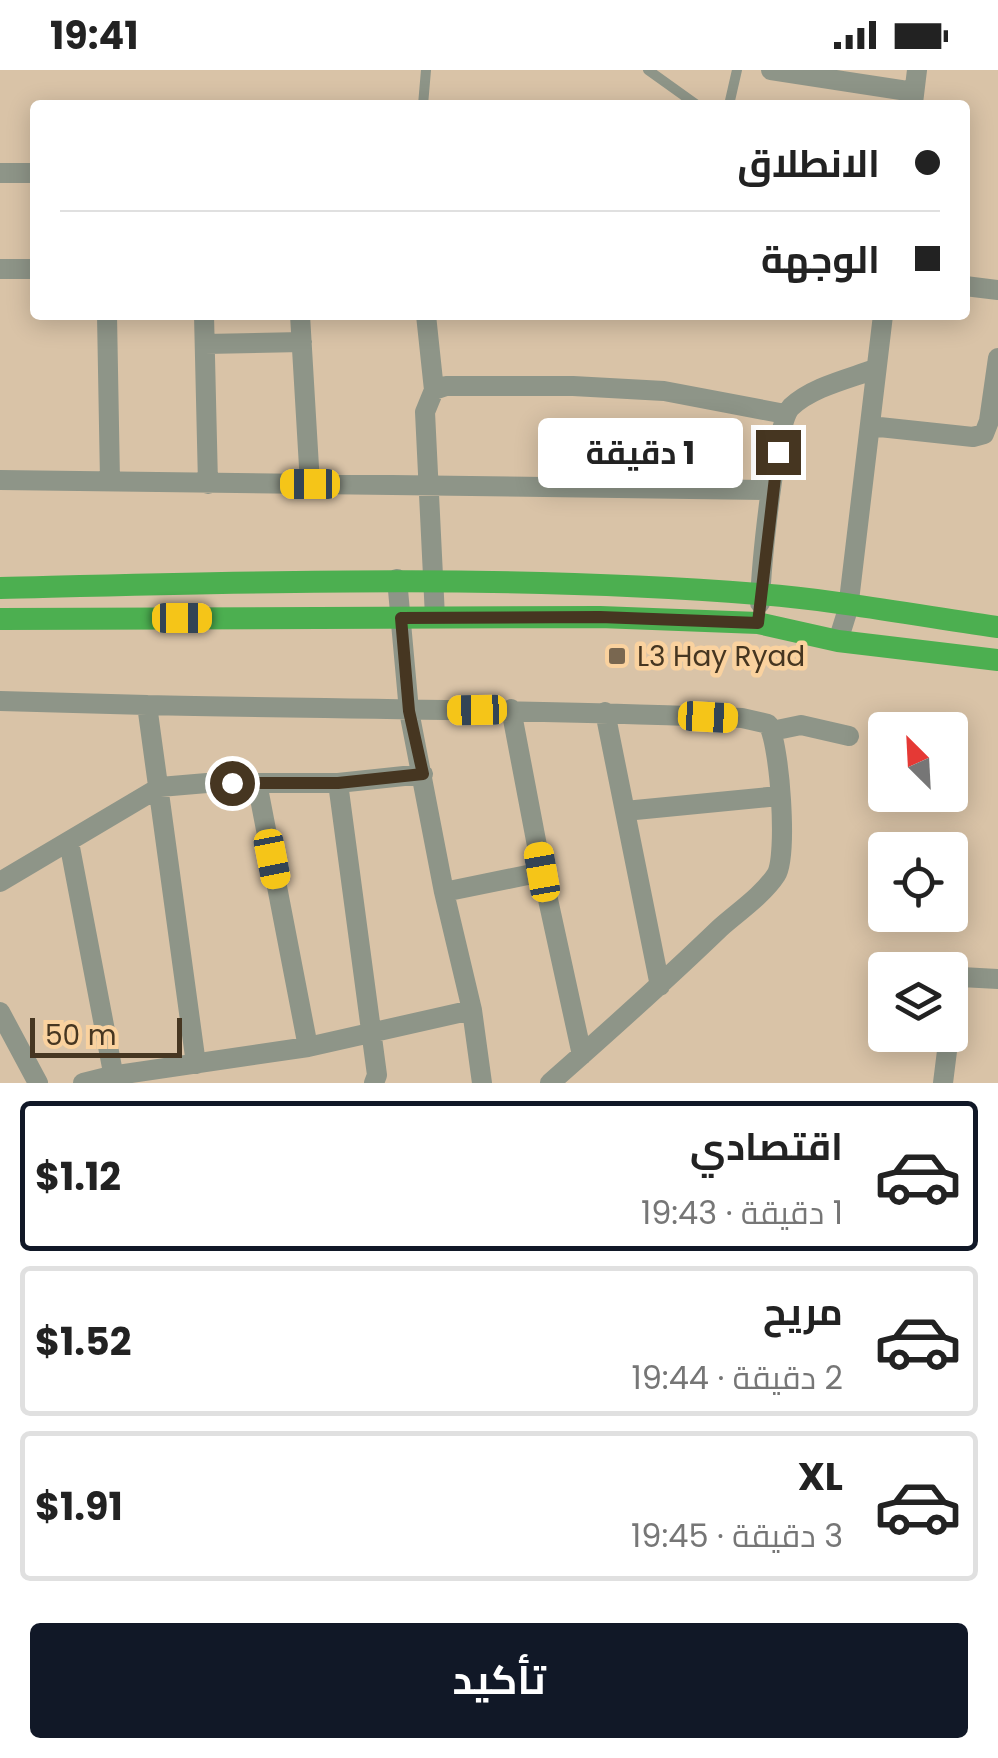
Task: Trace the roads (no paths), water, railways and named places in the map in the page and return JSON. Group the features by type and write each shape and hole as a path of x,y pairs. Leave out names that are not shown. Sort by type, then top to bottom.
{"main road":[{"path":"0,588 434,579 760,594 998,627"},
{"path":"0,619 600,617 758,623 838,641 998,660"}],"street":[{"path":"770,70 915,89"},
{"path":"0,173 30,173"},
{"path":"0,269 30,269"},
{"path":"970,287 998,290"},
{"path":"107,320 110,481"},
{"path":"204,320 208,484"},
{"path":"300,320 310,484"},
{"path":"427,320 434,390 425,412 435,618"},
{"path":"838,641 848,608 882,320"},
{"path":"205,344 302,342"},
{"path":"870,426 984,434 998,358"},
{"path":"758,623 771,490 786,414 812,394 875,369"},
{"path":"434,390 446,386 573,386 664,391 786,414"},
{"path":"0,480 771,490"},
{"path":"397,579 409,711 444,892 472,1010 482,1083"},
{"path":"0,701 409,711 511,709 742,718 768,724 772,730 782,850 775,876 660,986 550,1083"},
{"path":"148,705 196,1064"},
{"path":"511,709 582,1055"},
{"path":"605,712 660,986"},
{"path":"772,730 801,725 849,736"},
{"path":"0,882 160,787 338,783 423,774"},
{"path":"338,783 374,1083"},
{"path":"257,784 308,1047"},
{"path":"625,810 778,796"},
{"path":"69,842 113,1079"},
{"path":"444,892 542,872"},
{"path":"968,978 998,980"},
{"path":"83,1083 308,1047 472,1010"},
{"path":"0,1012 38,1083"},
{"path":"944,1083 948,1052"}],"lane":[{"path":"423,100 426,70"},
{"path":"648,70 690,100"},
{"path":"731,100 737,70"}],"place":[{"name":"L3 Hay Ryad","path":"617,656"}]}
